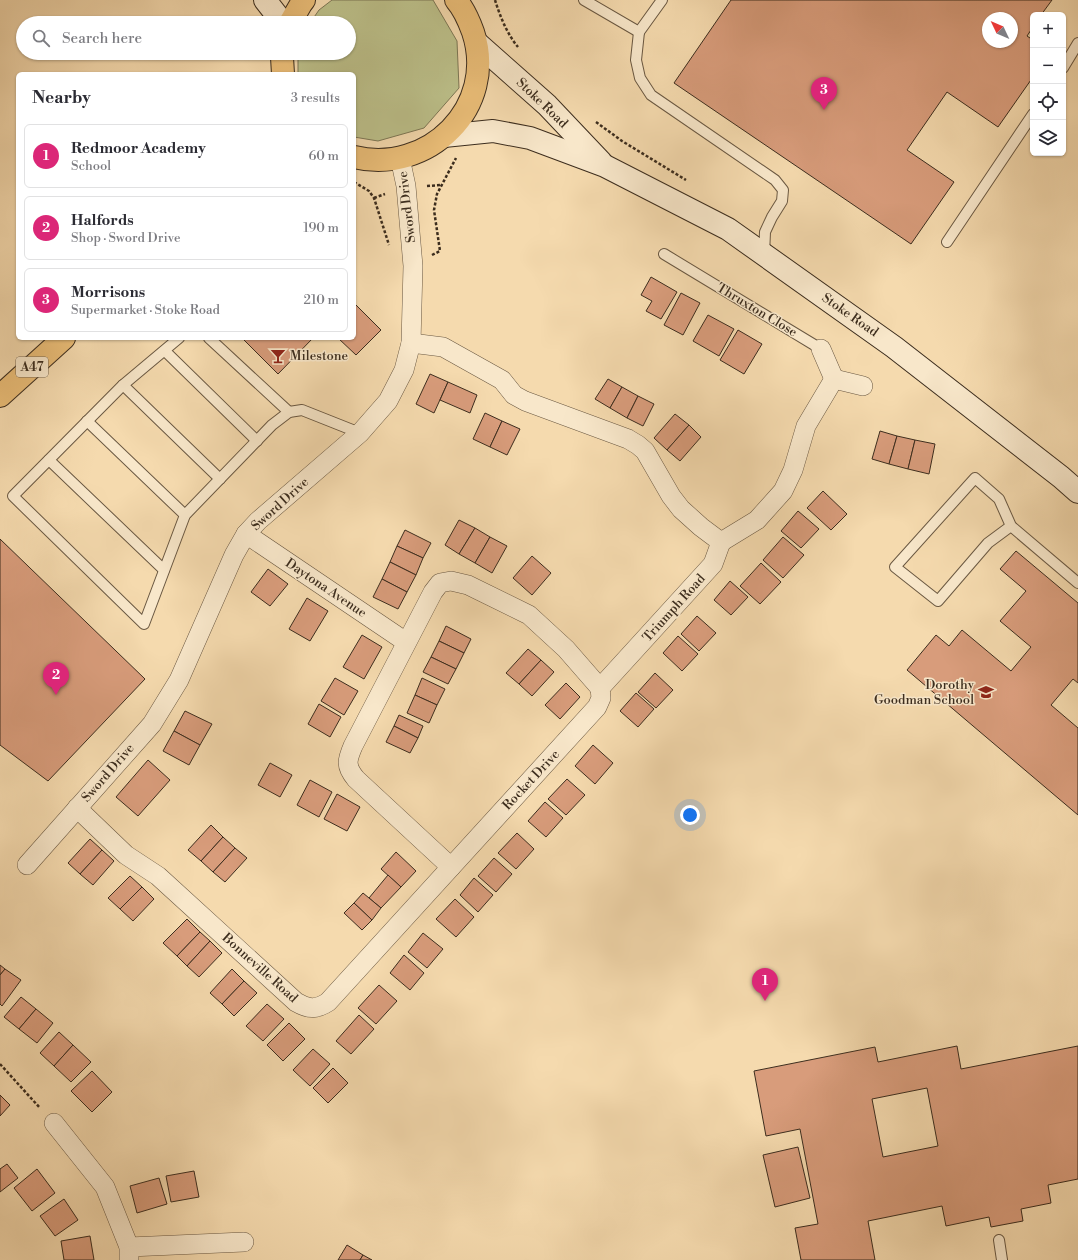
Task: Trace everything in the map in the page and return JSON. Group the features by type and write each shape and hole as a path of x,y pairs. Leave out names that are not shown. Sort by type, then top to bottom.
{"main road":[{"path":"294,16 304,0"},
{"path":"356,157 365,159 383,160 400,158 423,150 444,136 458,121 469,103 476,84 478,63 476,43 469,21 457,0"},
{"path":"282,60 283,72"},
{"name":"A47","path":"0,396 62,340"}],"street":[{"path":"265,0 278,16"},
{"name":"Stoke Road","path":"476,43 546,105 605,166"},
{"name":"Stoke Road","path":"444,136 493,132 530,138 605,166 728,229 894,346 1055,472 1078,492"},
{"name":"Sword Drive","path":"27,865 152,724 179,680 234,555 246,534 258,521 360,433 388,400 404,370 411,342 413,266 406,186 400,158"},
{"path":"411,342 443,348 502,380 514,395 525,401 622,437 638,445 645,452 671,496 681,509 721,542 757,520 783,491 793,470 806,426 834,379 863,386"},
{"name":"Thruxton Close","path":"822,349 834,379"},
{"name":"Daytona Avenue","path":"246,534 406,642"},
{"name":"Triumph Road","path":"600,688 713,564 721,542"},
{"path":"450,867 351,773 348,765 348,759 353,746 406,642 433,592 440,583 451,581 468,585 529,615 566,649 600,688"},
{"name":"Rocket Drive","path":"450,867 597,707 600,698 600,688"},
{"name":"Bonneville Road","path":"77,808 126,855 158,876 296,1002 312,1009 328,1002 450,867"},
{"path":"54,1123 105,1187 129,1254 244,1242"}],"lane":[{"path":"584,0 639,32"},
{"path":"662,0 639,32 636,60 640,78 651,95 775,180 784,190 782,201 765,232 764,255"},
{"path":"1066,63 1078,43"},
{"path":"947,242 1030,118"},
{"name":"Thruxton Close","path":"664,254 822,349"},
{"path":"177,340 123,385 13,496 144,624 185,514 272,425 289,412 302,410 360,433"},
{"path":"211,340 289,412"},
{"path":"165,351 257,441"},
{"path":"123,385 220,479"},
{"path":"87,421 185,514"},
{"path":"49,460 164,570"},
{"path":"1011,526 988,543 938,601 895,567 976,478 999,499 1011,526 1078,582"},
{"path":"999,1240 1002,1260"}],"path":[{"path":"495,0 511,38 519,48"},
{"path":"356,183 369,191 374,198"},
{"path":"413,266 440,250 434,210 437,194 441,185"},
{"path":"0,1064 54,1123"}],"green space":[{"path":"332,0 433,0 457,41 459,88 424,128 378,141 356,137 356,72 298,72 298,60 356,60 356,16 315,16 319,10"}],"building":[{"path":"731,0 1052,0 1043,12 1030,12 1030,32 1027,36 1030,38 1030,81 998,127 947,92 907,150 954,182 911,244 674,83"},
{"path":"651,277 677,292 661,319 646,311 652,301 641,295"},
{"path":"681,293 700,303 683,335 664,325"},
{"name":"Milestone","path":"356,305 381,330 356,355 340,340 356,340"},
{"path":"708,315 734,329 719,356 693,341"},
{"path":"738,330 762,344 744,374 720,360"},
{"name":"Milestone","path":"244,340 311,340 278,374"},
{"path":"430,374 448,382 434,413 416,404"},
{"path":"608,379 622,387 610,408 595,399"},
{"path":"448,382 477,395 470,413 440,400"},
{"path":"622,387 638,396 627,418 610,408"},
{"path":"638,396 654,404 643,426 627,418"},
{"path":"485,413 502,421 490,447 473,439"},
{"path":"675,414 689,425 667,450 654,438"},
{"path":"502,421 520,429 507,455 490,447"},
{"path":"689,425 701,437 680,461 667,450"},
{"path":"880,431 897,436 889,464 872,459"},
{"path":"897,436 915,440 908,469 889,464"},
{"path":"915,440 935,444 929,474 908,469"},
{"path":"823,491 847,514 831,530 807,508"},
{"path":"798,511 819,529 801,548 781,531"},
{"path":"459,520 475,528 459,554 445,545"},
{"path":"475,528 490,537 475,563 459,554"},
{"path":"405,530 431,543 423,558 397,546"},
{"path":"490,537 507,546 492,573 475,563"},
{"path":"783,537 804,555 783,578 763,560"},
{"path":"0,539 145,679 48,781 0,745"},
{"path":"397,546 423,558 416,575 390,562"},
{"path":"1016,551 1078,603 1078,683 1073,679 1051,705 1078,728 1078,815 907,670 936,635 949,646 962,630 1011,671 1031,647 1000,621 1026,591 1000,569"},
{"path":"532,556 551,573 532,595 513,578"},
{"path":"390,562 416,575 407,592 382,579"},
{"path":"761,563 781,582 760,604 740,586"},
{"path":"268,569 288,584 270,606 251,592"},
{"path":"382,579 407,592 398,609 373,597"},
{"path":"730,581 748,597 731,615 714,600"},
{"path":"307,598 328,611 310,641 289,629"},
{"path":"697,616 716,633 699,651 681,634"},
{"path":"446,626 471,639 464,653 439,641"},
{"path":"362,635 382,647 364,679 343,667"},
{"path":"678,636 698,654 682,671 663,653"},
{"path":"439,641 464,653 456,669 431,657"},
{"path":"528,649 541,660 519,684 506,673"},
{"path":"431,657 456,669 448,684 423,672"},
{"path":"541,660 554,672 532,696 519,684"},
{"path":"655,673 673,690 656,708 638,692"},
{"path":"335,678 358,691 344,715 321,701"},
{"path":"422,678 445,689 437,705 415,695"},
{"path":"566,683 580,697 560,719 545,705"},
{"path":"636,693 654,709 638,727 620,711"},
{"path":"415,695 437,705 429,723 407,713"},
{"path":"319,704 341,717 330,737 308,724"},
{"path":"185,711 212,724 200,745 174,731"},
{"path":"399,715 423,726 418,738 394,726"},
{"path":"394,726 418,738 410,753 386,742"},
{"path":"174,731 200,745 189,765 163,751"},
{"path":"593,745 613,763 595,784 575,766"},
{"path":"148,760 170,780 138,816 116,797"},
{"path":"270,763 292,775 280,797 258,785"},
{"path":"567,779 585,795 566,815 548,799"},
{"path":"310,780 332,792 319,817 297,805"},
{"path":"337,794 360,807 347,831 324,819"},
{"path":"545,802 563,818 546,837 528,821"},
{"path":"211,825 223,837 201,861 188,850"},
{"path":"517,833 534,849 516,869 498,853"},
{"path":"223,837 235,848 213,872 201,861"},
{"path":"90,839 102,850 80,874 68,863"},
{"path":"235,848 247,858 225,882 213,872"},
{"path":"102,850 114,861 93,885 80,874"},
{"path":"396,852 416,871 401,887 381,869"},
{"path":"494,858 512,874 496,892 478,876"},
{"path":"388,875 401,887 381,908 369,898"},
{"path":"130,876 142,887 120,909 108,898"},
{"path":"474,878 493,895 478,912 460,895"},
{"path":"142,887 154,899 133,921 120,909"},
{"path":"363,893 381,908 372,920 354,903"},
{"path":"455,899 474,917 456,937 436,919"},
{"path":"354,903 372,920 362,930 344,913"},
{"path":"187,919 200,932 177,956 163,943"},
{"path":"200,932 210,941 187,966 177,956"},
{"path":"423,933 443,949 427,968 408,952"},
{"path":"210,941 222,953 199,977 187,966"},
{"path":"404,955 424,973 410,990 390,973"},
{"path":"0,965 5,969 0,975"},
{"path":"5,969 21,980 2,1006 0,1004 0,975"},
{"path":"232,969 244,981 222,1004 210,993"},
{"path":"244,981 257,993 234,1016 222,1004"},
{"path":"379,985 397,1001 376,1024 358,1008"},
{"path":"21,997 36,1009 19,1029 4,1017"},
{"path":"267,1004 284,1019 263,1041 246,1026"},
{"path":"36,1009 53,1023 37,1043 19,1029"},
{"path":"359,1015 374,1029 351,1054 336,1041"},
{"path":"289,1023 305,1039 283,1061 267,1045"},
{"path":"59,1032 73,1045 54,1066 40,1053"},
{"path":"73,1045 91,1062 71,1082 54,1066"},
{"path":"957,1046 961,1069 1078,1046 1078,1179 1048,1185 1051,1203 1021,1209 1023,1221 991,1227 989,1217 946,1226 942,1206 868,1221 875,1260 801,1260 795,1228 818,1224 800,1129 766,1136 754,1071 875,1047 878,1062","holes":["927,1088 938,1146 883,1157 872,1099"]},
{"path":"313,1049 330,1064 310,1086 293,1070"},
{"path":"333,1068 348,1083 328,1103 313,1088"},
{"path":"92,1071 112,1092 92,1112 71,1091"},
{"path":"0,1095 10,1105 0,1116"},
{"path":"798,1147 810,1198 775,1207 763,1155"},
{"path":"7,1164 18,1178 0,1192 0,1169"},
{"path":"37,1169 55,1193 32,1211 14,1188"},
{"path":"194,1171 199,1197 171,1202 166,1176"},
{"path":"159,1178 167,1204 137,1213 130,1186"},
{"path":"64,1199 78,1220 55,1236 40,1216"},
{"path":"90,1236 94,1260 64,1260 61,1241"},
{"path":"347,1245 363,1255 360,1260 338,1260"},
{"path":"363,1255 372,1260 360,1260"}],"place":[{"name":"Morrisons","path":"824,110"},
{"name":"Milestone","path":"278,356"},
{"name":"Dorothy Goodman School","path":"986,692"},
{"name":"Halfords","path":"56,695"},
{"name":"Redmoor Academy","path":"765,1001"}]}
